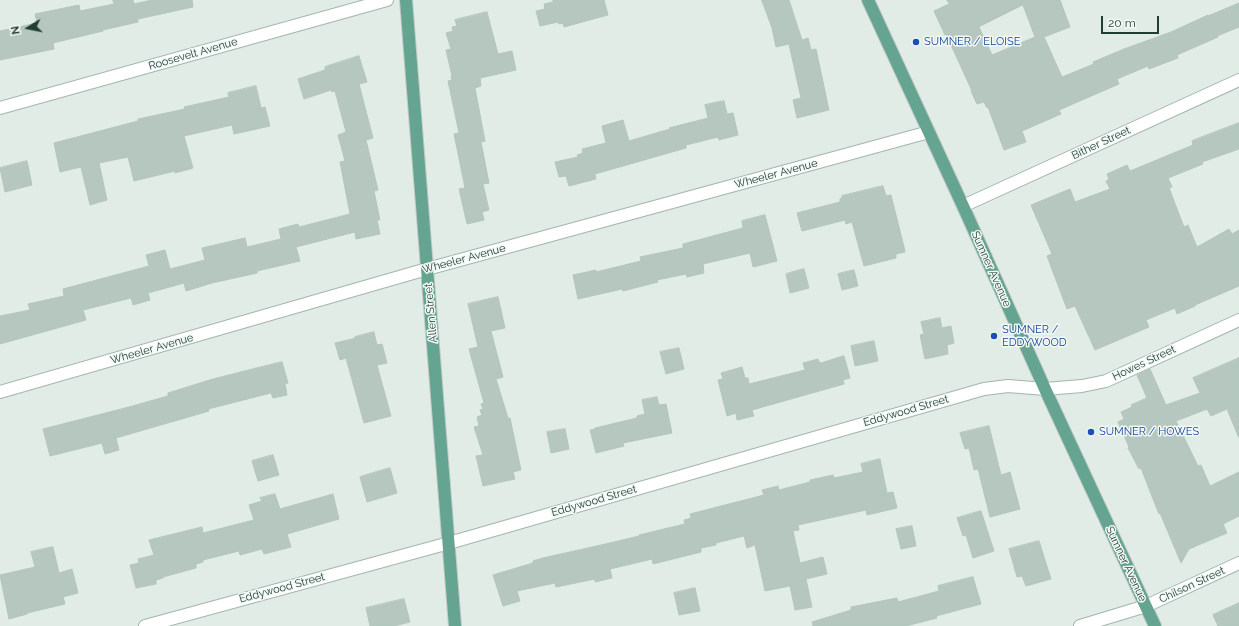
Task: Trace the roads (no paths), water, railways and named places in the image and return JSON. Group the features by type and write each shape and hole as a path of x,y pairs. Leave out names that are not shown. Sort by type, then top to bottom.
{"main road":[{"name":"Allen Street","path":"406,0 456,626"},
{"name":"Sumner Avenue","path":"872,1 929,132 1045,389 1155,626"}],"street":[{"name":"Roosevelt Avenue","path":"0,108 387,0"},
{"name":"Bither Street","path":"963,206 1239,80"},
{"name":"Wheeler Avenue","path":"0,392 427,270 929,132"},
{"name":"Howes Street","path":"1045,389 1082,386 1106,381 1239,320"},
{"name":"Eddywood Street","path":"145,626 449,543 984,389 1008,386 1045,389"},
{"name":"Chilson Street","path":"1080,626 1146,606 1239,563"}],"place":[{"name":"SUMNER / ELOISE","path":"916,42"},
{"name":"SUMNER / EDDYWOOD","path":"994,336"},
{"name":"SUMNER / HOWES","path":"1091,432"}]}
